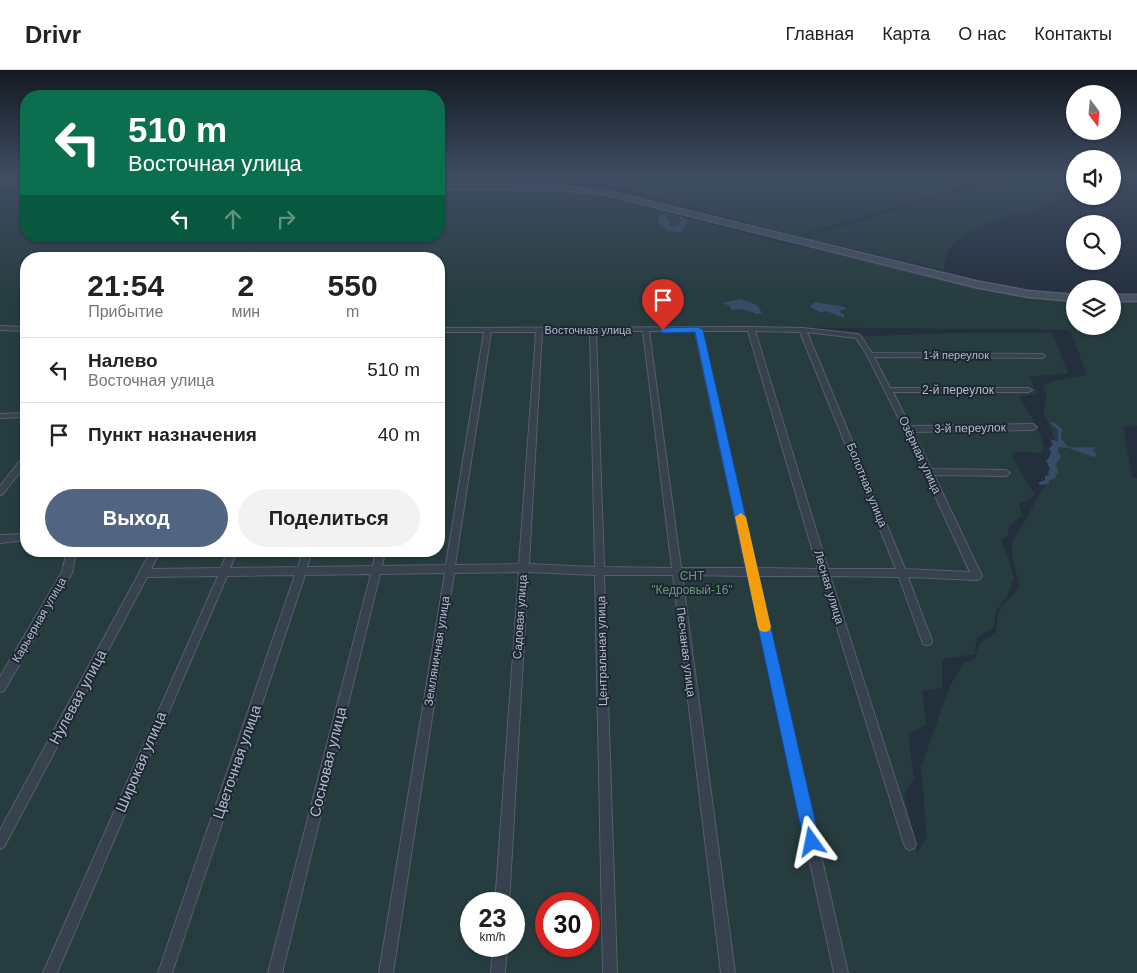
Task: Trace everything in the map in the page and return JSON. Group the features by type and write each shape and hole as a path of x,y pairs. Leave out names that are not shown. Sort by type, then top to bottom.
{"street":[{"path":"703,217 974,284 1028,294 1066,297"},
{"path":"1121,298 1137,298"},
{"path":"0,328 20,329"},
{"name":"Восточная улица","path":"445,330 751,329 803,330 858,336"},
{"name":"Лесная улица","path":"751,329 824,572 910,844"},
{"name":"Земляничная улица","path":"386,973 488,330"},
{"name":"Садовая улица","path":"503,892 539,330"},
{"name":"Центральная улица","path":"593,330 610,973"},
{"name":"Песчаная улица","path":"646,330 728,973"},
{"path":"698,330 841,973"},
{"name":"Болотная улица","path":"803,330 902,573 927,641"},
{"name":"Озёрная улица","path":"858,336 870,354 908,429 977,576 902,573"},
{"name":"1-й переулок","path":"870,354 1042,356"},
{"name":"2-й переулок","path":"888,390 1028,390"},
{"path":"0,416 20,416"},
{"name":"3-й переулок","path":"908,429 1033,427"},
{"path":"0,492 20,467"},
{"path":"928,472 1006,473"},
{"path":"0,539 20,537"},
{"name":"Карьерная улица","path":"0,687 67,572 71,557"},
{"name":"Нулевая улица","path":"0,843 153,557"},
{"name":"Широкая улица","path":"50,973 230,557"},
{"name":"Цветочная улица","path":"165,973 306,557"},
{"name":"Сосновая улица","path":"275,973 379,557"},
{"path":"145,573 523,568 600,571 676,570 902,573"},
{"path":"498,973 499,957"}],"green space":[{"name":"СНТ \"Кедровый-16\"","path":"0,217 20,217 20,242 445,242 445,217 681,217 777,242 1005,294 1032,299 1066,301 1066,330 757,327 812,329 868,336 956,333 1052,333 1068,373 1029,377 1038,394 1019,396 1038,428 1044,447 1041,453 1013,452 1012,458 1035,494 1019,504 1022,516 1009,525 1008,536 1001,539 1014,577 1008,594 996,612 994,627 977,638 974,654 942,659 942,688 922,691 926,725 908,734 914,779 904,795 917,853 927,837 921,767 950,686 963,664 975,658 979,644 996,632 998,614 1002,606 1019,588 1012,554 1012,543 1053,471 1054,437 1043,411 1047,397 1043,386 1052,381 1087,375 1072,335 1121,335 1121,303 1137,303 1137,426 1123,427 1132,477 1137,478 1137,973 0,973 0,331 20,331 20,557 445,557 445,329 526,329 445,328 445,252 20,252 20,326 0,326"},
{"path":"729,217 860,217 798,236"},
{"path":"874,217 1006,217 981,226 954,243 948,251 945,260 945,270 812,239 810,236"}],"water":[{"path":"659,217 667,217 672,223 669,224 671,227 678,225 681,220 678,217 682,217 687,219 687,224 681,232 668,231 658,221"},
{"path":"741,299 757,305 762,313 757,314 741,309 732,310 730,306 722,303"},
{"path":"814,302 845,307 846,309 839,311 844,315 844,318 826,311 822,313 810,307"},
{"path":"1053,422 1062,429 1061,438 1067,446 1098,448 1093,449 1097,456 1093,457 1069,448 1059,447 1058,451 1061,456 1056,464 1058,473 1055,474 1056,477 1049,481 1049,484 1040,485 1038,483 1045,480 1045,476 1049,475 1050,469 1046,460 1049,458 1051,452 1049,449 1053,444 1050,439 1058,442 1058,430 1050,423"}],"slow traffic":[{"path":"741,517 765,627"}],"route":[{"path":"663,330 698,330 812,842"}]}
